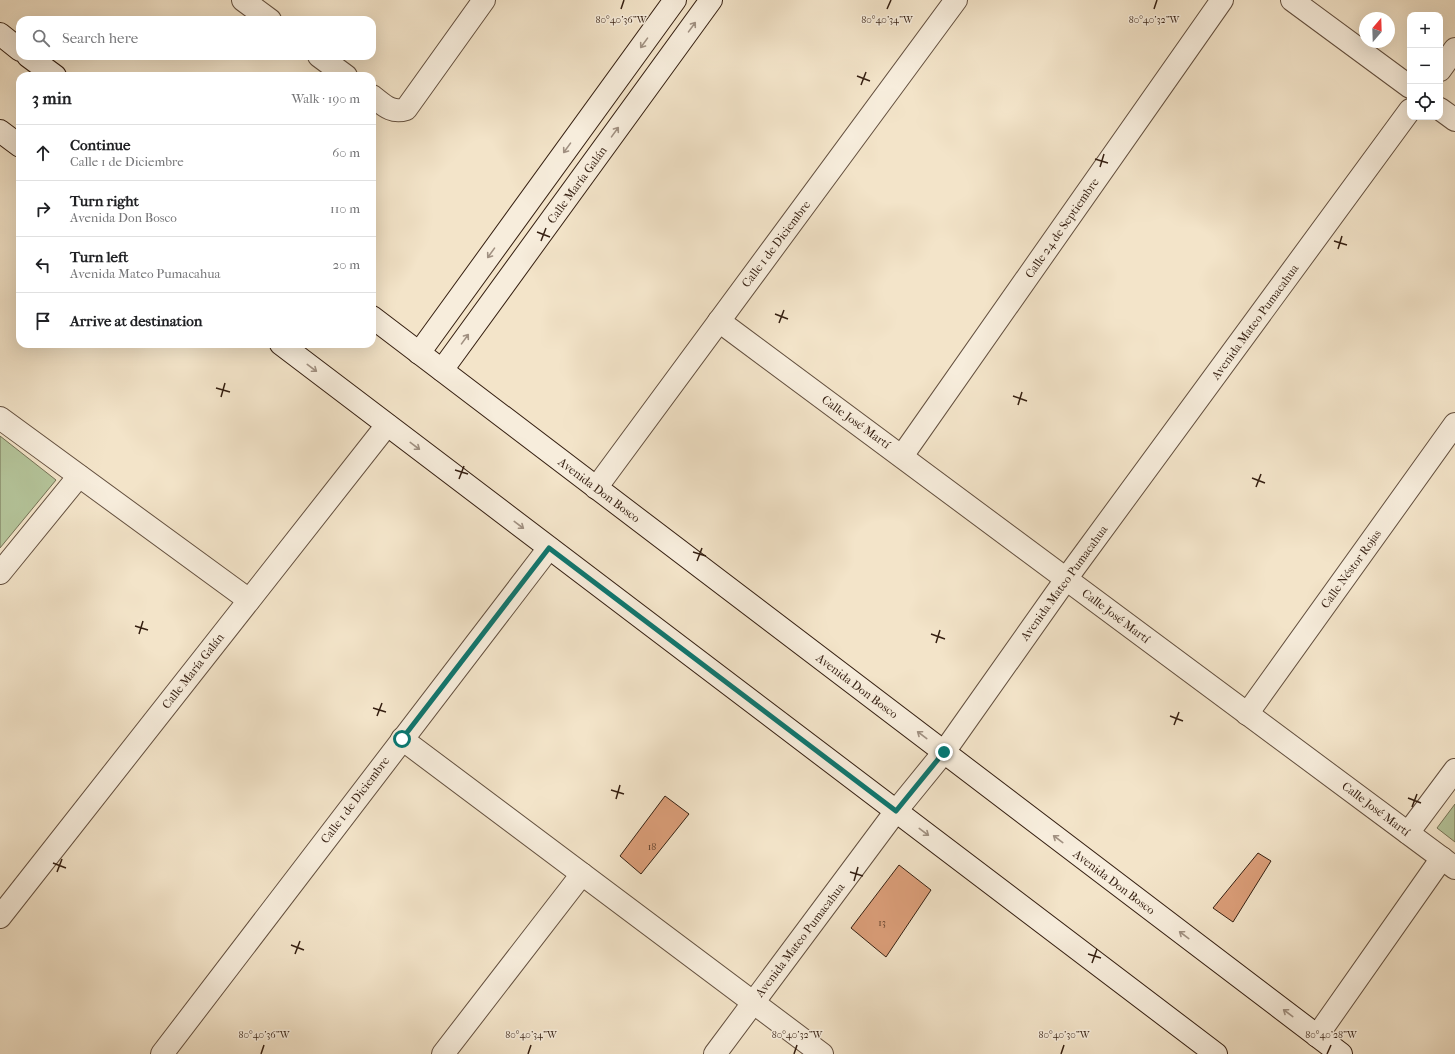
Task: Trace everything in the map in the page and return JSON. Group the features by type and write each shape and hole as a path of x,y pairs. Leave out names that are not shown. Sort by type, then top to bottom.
{"street":[{"path":"243,0 265,16"},
{"path":"376,99 390,109 398,112 406,110 484,0"},
{"path":"419,353 675,0"},
{"name":"Calle María Galán","path":"442,370 711,0"},
{"name":"Calle 1 de Diciembre","path":"596,488 956,0"},
{"name":"Calle 24 de Septiembre","path":"902,456 1222,0"},
{"path":"1292,0 1407,85"},
{"path":"0,34 16,47"},
{"path":"1443,66 1455,49"},
{"path":"33,60 50,72"},
{"path":"324,60 341,72"},
{"path":"1443,111 1455,120"},
{"name":"Avenida Mateo Pumacahua","path":"715,1054 896,811 944,752 1067,579 1407,114"},
{"path":"0,131 16,143"},
{"name":"Avenida Don Bosco","path":"376,320 1341,1054"},
{"name":"Calle José Martí","path":"719,321 1448,863"},
{"path":"286,348 1216,1054"},
{"path":"0,418 249,600"},
{"name":"Calle Néstor Rojas","path":"1247,714 1455,424"},
{"name":"Calle María Galán","path":"0,917 387,425"},
{"path":"0,573 78,476"},
{"name":"Calle 1 de Diciembre","path":"162,1054 549,548"},
{"path":"402,739 822,1054"},
{"path":"1408,833 1455,770"},
{"path":"1318,1036 1448,863"},
{"path":"443,1054 582,874"}],"green space":[{"path":"0,436 56,480 0,548"},
{"path":"1455,804 1455,842 1437,828"}],"building":[{"path":"665,796 689,814 641,874 620,856"},
{"path":"1258,853 1271,861 1233,922 1213,908"},
{"path":"899,865 931,890 886,957 851,928"}],"route":[{"path":"402,739 549,548 896,811 944,752"}]}
